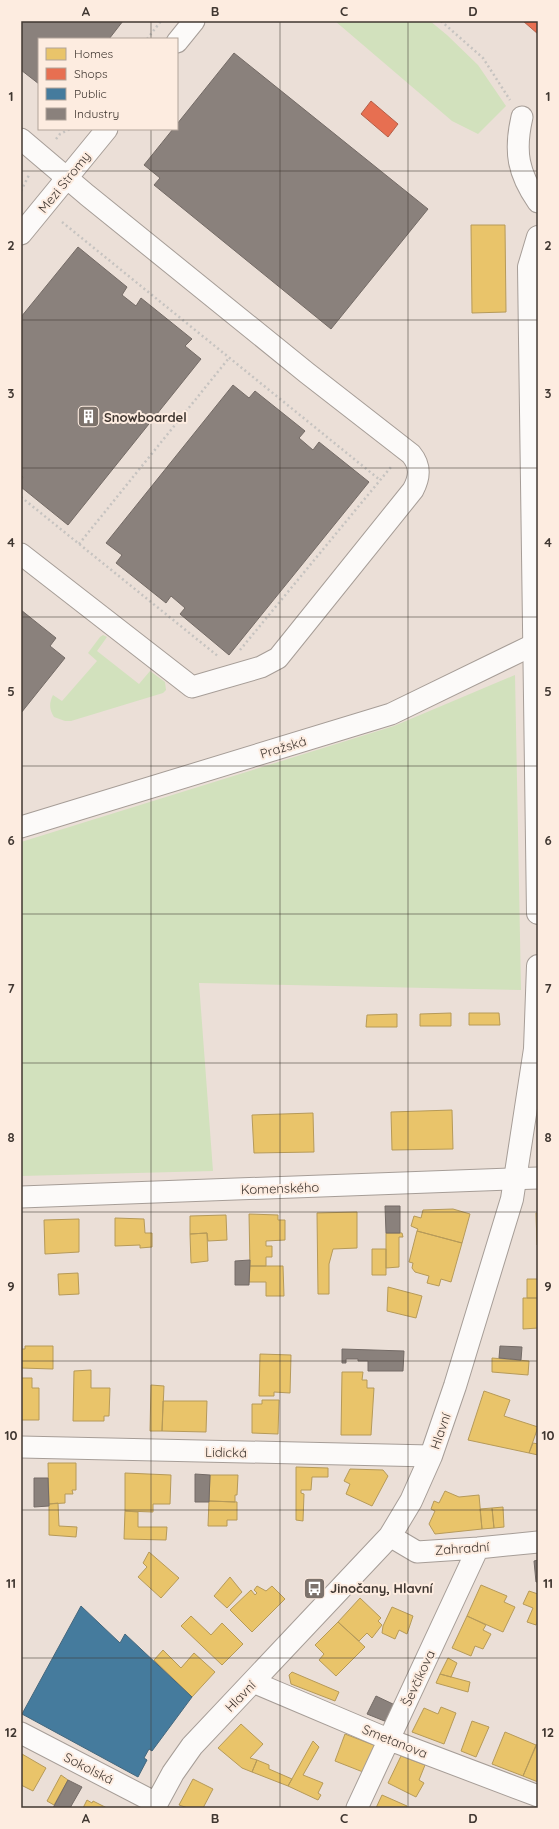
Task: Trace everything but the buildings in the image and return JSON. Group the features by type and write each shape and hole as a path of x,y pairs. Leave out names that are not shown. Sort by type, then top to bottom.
{"street":[{"path":"178,41 194,21"},
{"path":"522,118 518,136 518,160 528,186 538,202"},
{"name":"Mezi Stromy","path":"21,234 105,130"},
{"path":"21,139 307,373 405,450 416,460 419,479 413,490 278,658 260,666 192,687 21,554"},
{"path":"538,236 529,267 538,913"},
{"name":"Pražská","path":"21,826 391,714 535,644"},
{"name":"Hlavní","path":"155,1806 183,1757 390,1536 411,1501 431,1456 455,1386 508,1216 517,1177 535,1049 538,966"},
{"name":"Komenského","path":"21,1197 517,1177 538,1178"},
{"name":"Lidická","path":"21,1447 431,1456"},
{"name":"Zahradní","path":"390,1536 417,1552 538,1542"},
{"name":"Ševčíkova","path":"357,1808 390,1740 478,1548"},
{"name":"Smetanova","path":"253,1682 390,1740 538,1796"},
{"name":"Sokolská","path":"21,1733 155,1806"}],"path":[{"path":"148,38 162,21"},
{"path":"441,21 483,58 522,118"},
{"path":"60,134 68,130"},
{"path":"21,191 27,178"},
{"path":"62,222 380,480"},
{"path":"79,544 229,358"},
{"path":"238,652 405,450"},
{"path":"21,497 225,661"}],"green space":[{"path":"335,21 430,21 478,65 506,106 478,134 452,121"},
{"path":"103,635 107,637 97,651 139,684 150,671 165,682 166,690 163,693 71,721 65,721 54,717 50,706 53,695 62,701 97,661 88,653"},
{"path":"515,675 521,990 199,983 213,1171 21,1176 21,842 394,726"}],"place":[{"name":"Snowboardel","path":"88,417"},
{"name":"Jinočany, Hlavní","path":"315,1588"}]}
